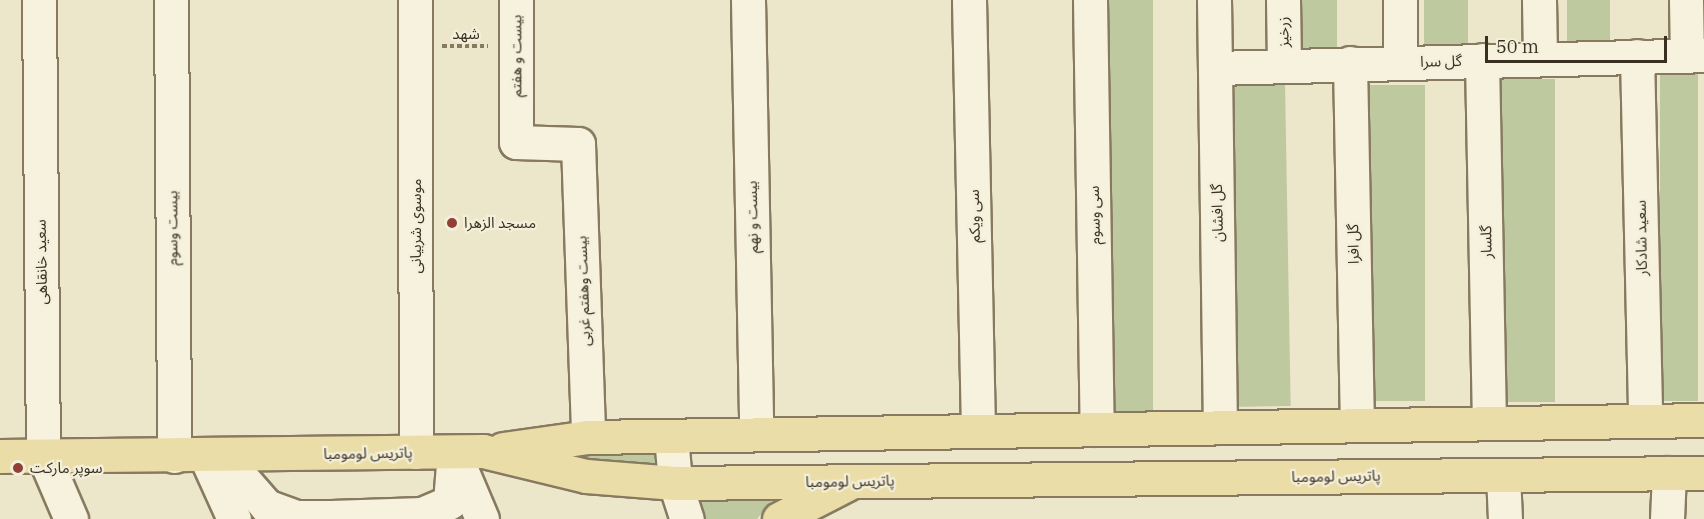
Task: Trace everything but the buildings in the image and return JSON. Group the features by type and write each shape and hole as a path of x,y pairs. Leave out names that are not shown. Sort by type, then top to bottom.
{"main road":[{"path":"468,452 588,437 1704,420"},
{"path":"1052,430 1019,449 1019,464 1052,479"},
{"name":"پاتریس لومومبا","path":"0,456 468,452 586,476 675,483 1704,473"},
{"path":"779,519 853,481"}],"street":[{"name":"سعید خانقاهی","path":"39,0 43,454 71,519"},
{"name":"بیست وسوم","path":"171,0 174,456"},
{"name":"موسوی شربیانی","path":"415,0 416,452"},
{"name":"بیست و هفتم","path":"516,0 516,127 578,144"},
{"name":"بیست و نهم","path":"748,0 756,434"},
{"name":"سی ویکم","path":"969,0 978,431"},
{"name":"سی وسوم","path":"1090,0 1097,429"},
{"name":"گل افشان","path":"1214,0 1220,427"},
{"name":"زرخیز","path":"1283,0 1284,65"},
{"path":"1400,0 1400,62"},
{"path":"1539,0 1540,59"},
{"path":"1686,0 1696,55"},
{"name":"گل سرا","path":"1215,68 1696,55"},
{"name":"سعید شادکار","path":"1637,56 1645,421"},
{"name":"گلسار","path":"1482,60 1490,423"},
{"name":"گل افرا","path":"1350,63 1356,425"},
{"name":"بیست وهفتم غربی","path":"578,144 588,437"},
{"path":"671,436 675,483 687,519"},
{"path":"206,455 242,477 266,506 297,517 331,517 422,514 450,502 468,452"},
{"path":"468,452 482,519"},
{"path":"206,455 234,519"},
{"path":"1667,519 1669,473"},
{"path":"1503,475 1505,519"}],"path":[{"name":"شهد","path":"415,46 516,46"}],"green space":[{"path":"1103,0 1153,0 1153,422 1103,422"},
{"path":"1293,0 1337,0 1337,50 1293,50"},
{"path":"1424,0 1468,0 1468,48 1424,48"},
{"path":"1567,0 1610,0 1610,42 1567,42"},
{"path":"1660,74 1698,74 1698,401 1660,401"},
{"path":"1500,79 1555,79 1555,402 1500,402"},
{"path":"1285,83 1291,406 1228,407 1222,84"},
{"path":"1369,85 1425,85 1425,401 1369,401"},
{"path":"659,445 659,467 550,463 551,446"},
{"path":"697,491 778,493 757,519 706,519"}],"place":[{"name":"مسجد الزهرا","path":"452,223"},
{"name":"سوپر مارکت","path":"18,468"}]}
